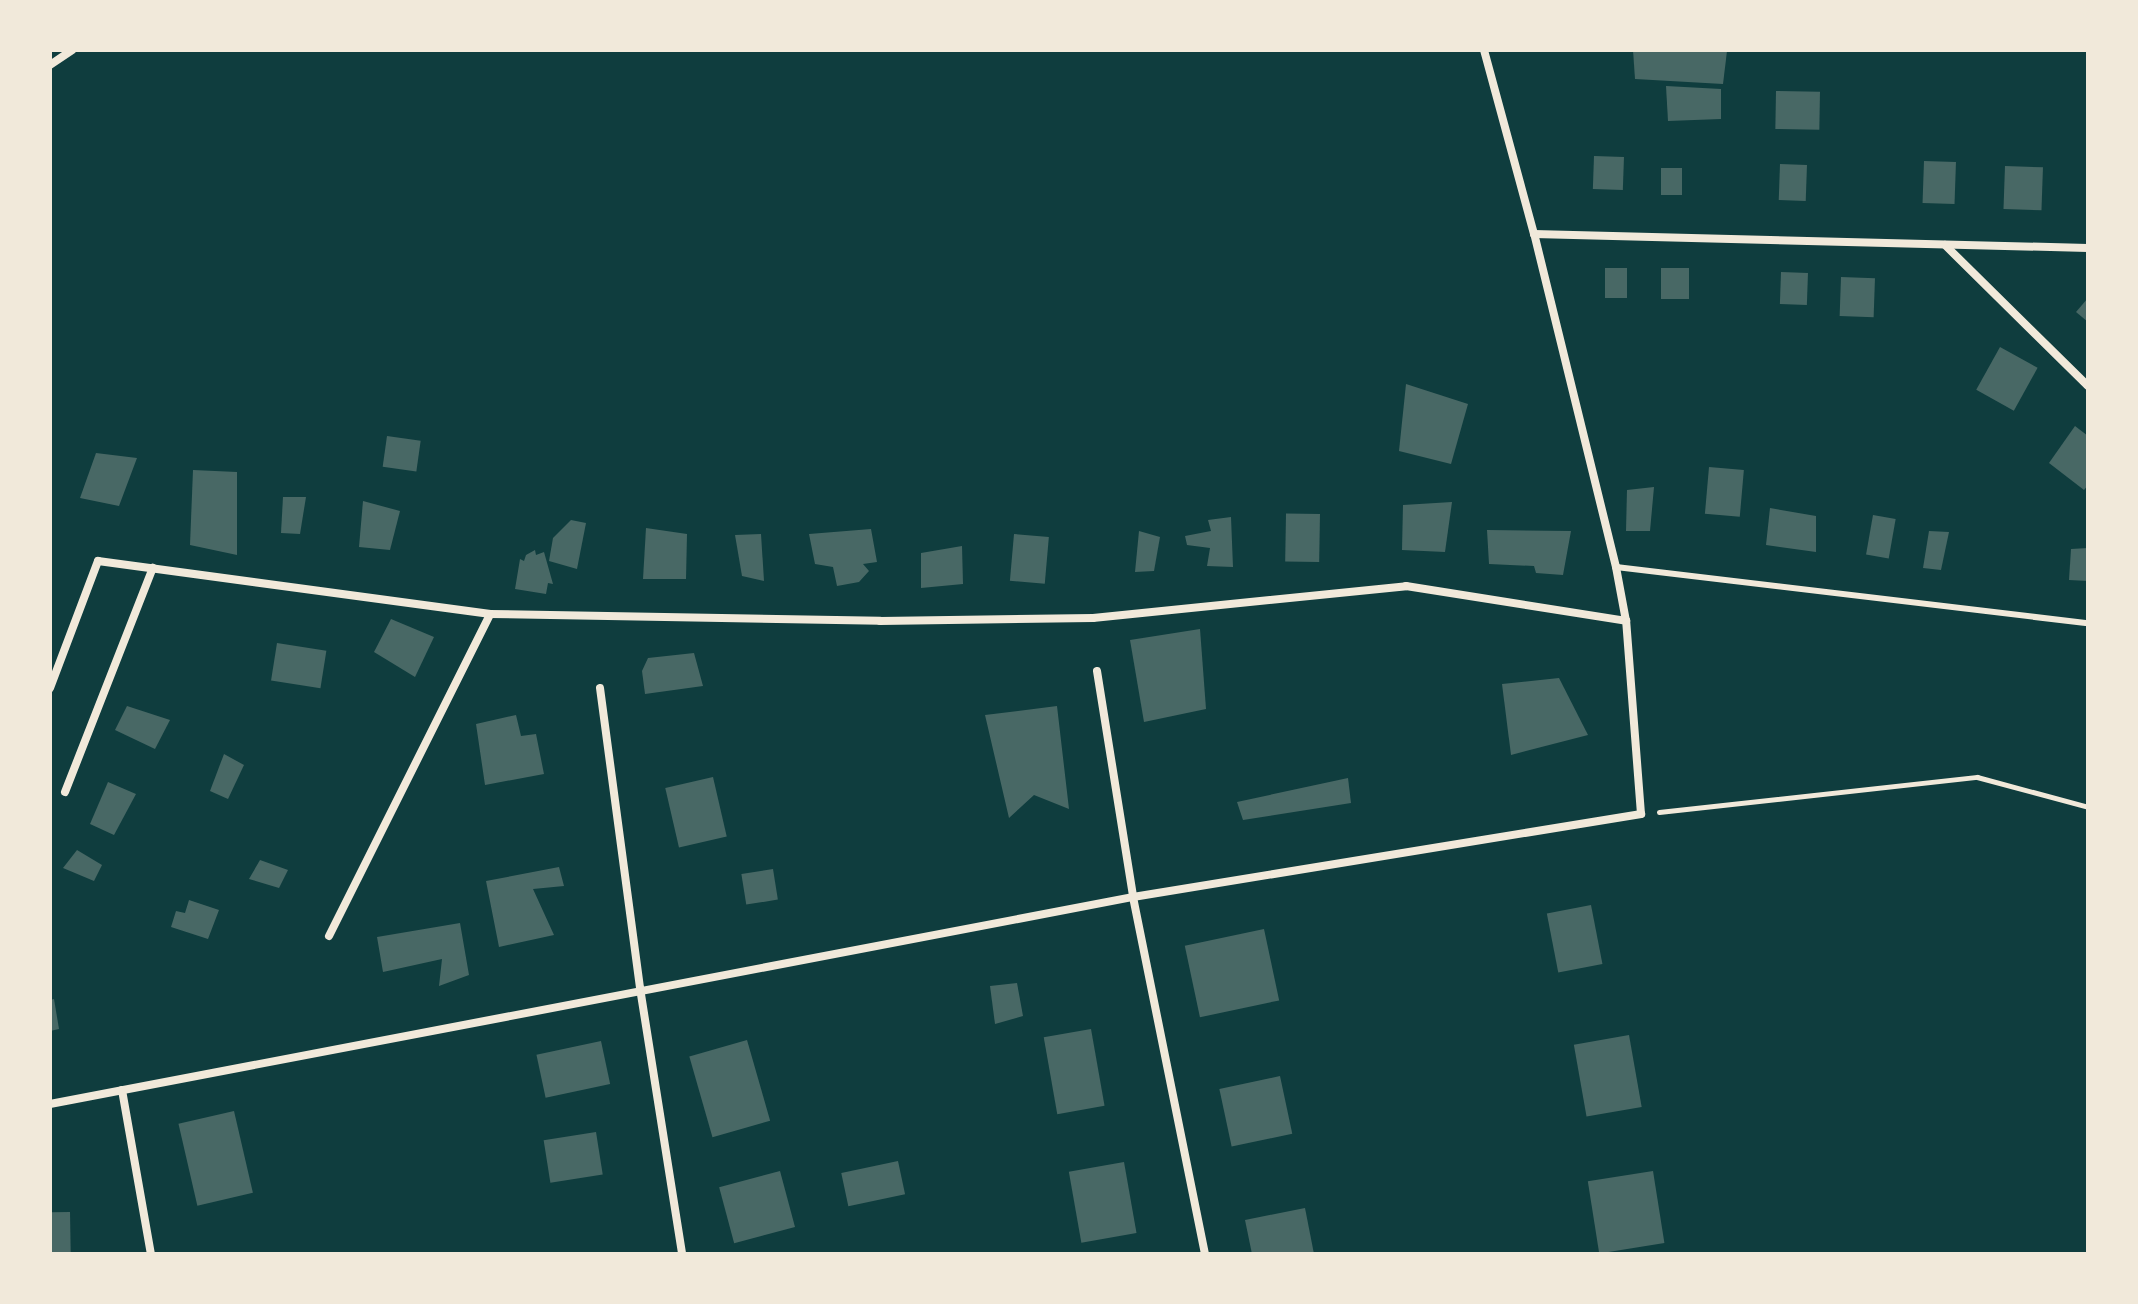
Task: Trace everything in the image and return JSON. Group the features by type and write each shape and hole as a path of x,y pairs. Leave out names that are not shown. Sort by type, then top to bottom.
{"street":[{"path":"50,65 72,50"},
{"path":"50,1104 640,988 1133,897 1641,814 1626,621 1616,567 1534,234 1484,50"},
{"path":"1534,234 2088,248"},
{"path":"1945,245 2088,386"},
{"path":"50,688 98,561 490,614 880,621 1093,618 1406,586 1626,621"},
{"path":"65,792 153,568"},
{"path":"329,936 490,614"},
{"path":"1097,671 1133,897 1205,1254"},
{"path":"600,688 640,988 682,1254"},
{"path":"122,1090 151,1254"}],"lane":[{"path":"1616,567 2088,623"}],"path":[{"path":"1641,814 1977,777 2088,807"}],"building":[{"path":"1633,50 1727,51 1723,84 1635,79"},
{"path":"1666,86 1721,89 1721,119 1668,121"},
{"path":"1776,91 1820,92 1819,130 1775,129"},
{"path":"1594,156 1624,157 1623,190 1593,189"},
{"path":"1924,161 1956,162 1955,204 1923,203"},
{"path":"1780,164 1807,165 1806,201 1779,200"},
{"path":"2005,166 2043,167 2041,210 2003,209"},
{"path":"1661,168 1682,168 1682,195 1661,195"},
{"path":"1605,268 1627,268 1627,298 1605,298"},
{"path":"1661,268 1689,268 1689,299 1661,299"},
{"path":"1781,272 1808,273 1807,305 1780,304"},
{"path":"1841,277 1875,278 1874,317 1840,316"},
{"path":"2088,298 2088,322 2076,312"},
{"path":"2000,347 2038,368 2014,411 1976,390"},
{"path":"1406,384 1468,404 1451,464 1399,451"},
{"path":"2075,426 2088,436 2088,485 2084,490 2049,463"},
{"path":"387,436 421,441 416,471 383,467"},
{"path":"96,453 137,458 119,506 80,498"},
{"path":"1709,467 1744,470 1740,517 1705,514"},
{"path":"193,470 237,472 237,555 190,545"},
{"path":"1654,487 1650,531 1626,531 1627,490"},
{"path":"283,497 306,497 300,534 281,533"},
{"path":"363,501 400,511 390,550 359,547"},
{"path":"1452,502 1445,552 1402,550 1403,505"},
{"path":"1770,508 1816,516 1816,552 1766,545"},
{"path":"1286,513 1320,514 1319,562 1285,561"},
{"path":"1873,515 1896,519 1889,558 1866,554"},
{"path":"1231,517 1233,567 1207,566 1210,548 1187,545 1185,536 1211,531 1208,520"},
{"path":"571,520 586,523 577,569 549,561 553,538"},
{"path":"646,528 687,534 686,579 643,579"},
{"path":"871,529 877,562 863,564 869,571 859,582 837,586 833,567 815,564 809,534"},
{"path":"1487,530 1571,531 1563,575 1536,573 1534,566 1489,564"},
{"path":"1139,531 1160,537 1154,571 1135,572"},
{"path":"1929,531 1949,532 1941,570 1923,568"},
{"path":"761,534 764,581 742,576 735,535"},
{"path":"1014,534 1049,537 1045,584 1010,581"},
{"path":"962,546 963,584 921,588 921,553"},
{"path":"2088,548 2088,581 2069,580 2071,549"},
{"path":"535,550 536,555 544,552 553,584 548,583 546,594 515,589 520,559 524,561 526,555"},
{"path":"391,619 434,637 415,677 374,652"},
{"path":"1200,629 1206,709 1144,722 1130,640"},
{"path":"277,643 326,651 320,688 271,681"},
{"path":"694,653 703,686 645,694 642,671 648,658"},
{"path":"1559,678 1588,735 1511,755 1502,684"},
{"path":"127,706 170,720 155,749 115,730"},
{"path":"1057,706 1069,809 1034,795 1009,818 985,715"},
{"path":"516,715 521,736 536,734 544,774 485,785 476,724"},
{"path":"224,754 244,765 228,799 210,791"},
{"path":"713,777 727,836 679,847 665,788"},
{"path":"1348,778 1351,803 1243,820 1237,802"},
{"path":"108,782 136,794 114,835 90,824"},
{"path":"77,850 102,865 94,881 63,868"},
{"path":"260,860 288,870 279,888 249,879"},
{"path":"559,867 564,886 533,889 554,935 499,947 486,881"},
{"path":"773,869 778,900 746,905 741,874"},
{"path":"189,900 219,910 208,939 171,927 176,911 185,913"},
{"path":"1591,905 1602,964 1558,972 1547,914"},
{"path":"460,923 469,975 439,986 442,959 383,972 377,937"},
{"path":"1264,929 1279,1000 1200,1017 1185,946"},
{"path":"1017,983 1023,1016 995,1024 990,986"},
{"path":"54,999 59,1029 50,1031 50,1000"},
{"path":"1091,1029 1105,1106 1057,1114 1044,1037"},
{"path":"1629,1035 1642,1107 1587,1117 1574,1045"},
{"path":"747,1040 770,1121 712,1137 689,1057"},
{"path":"601,1041 610,1084 546,1098 536,1055"},
{"path":"1280,1076 1292,1134 1232,1147 1219,1089"},
{"path":"234,1111 253,1193 197,1206 178,1124"},
{"path":"596,1132 603,1174 550,1183 544,1140"},
{"path":"898,1161 905,1194 848,1206 841,1173"},
{"path":"1124,1162 1137,1233 1081,1243 1069,1172"},
{"path":"780,1171 795,1227 734,1243 719,1187"},
{"path":"1653,1171 1664,1243 1599,1253 1588,1181"},
{"path":"1305,1208 1314,1254 1252,1254 1245,1220"},
{"path":"50,1212 70,1212 71,1254 51,1254"}]}
